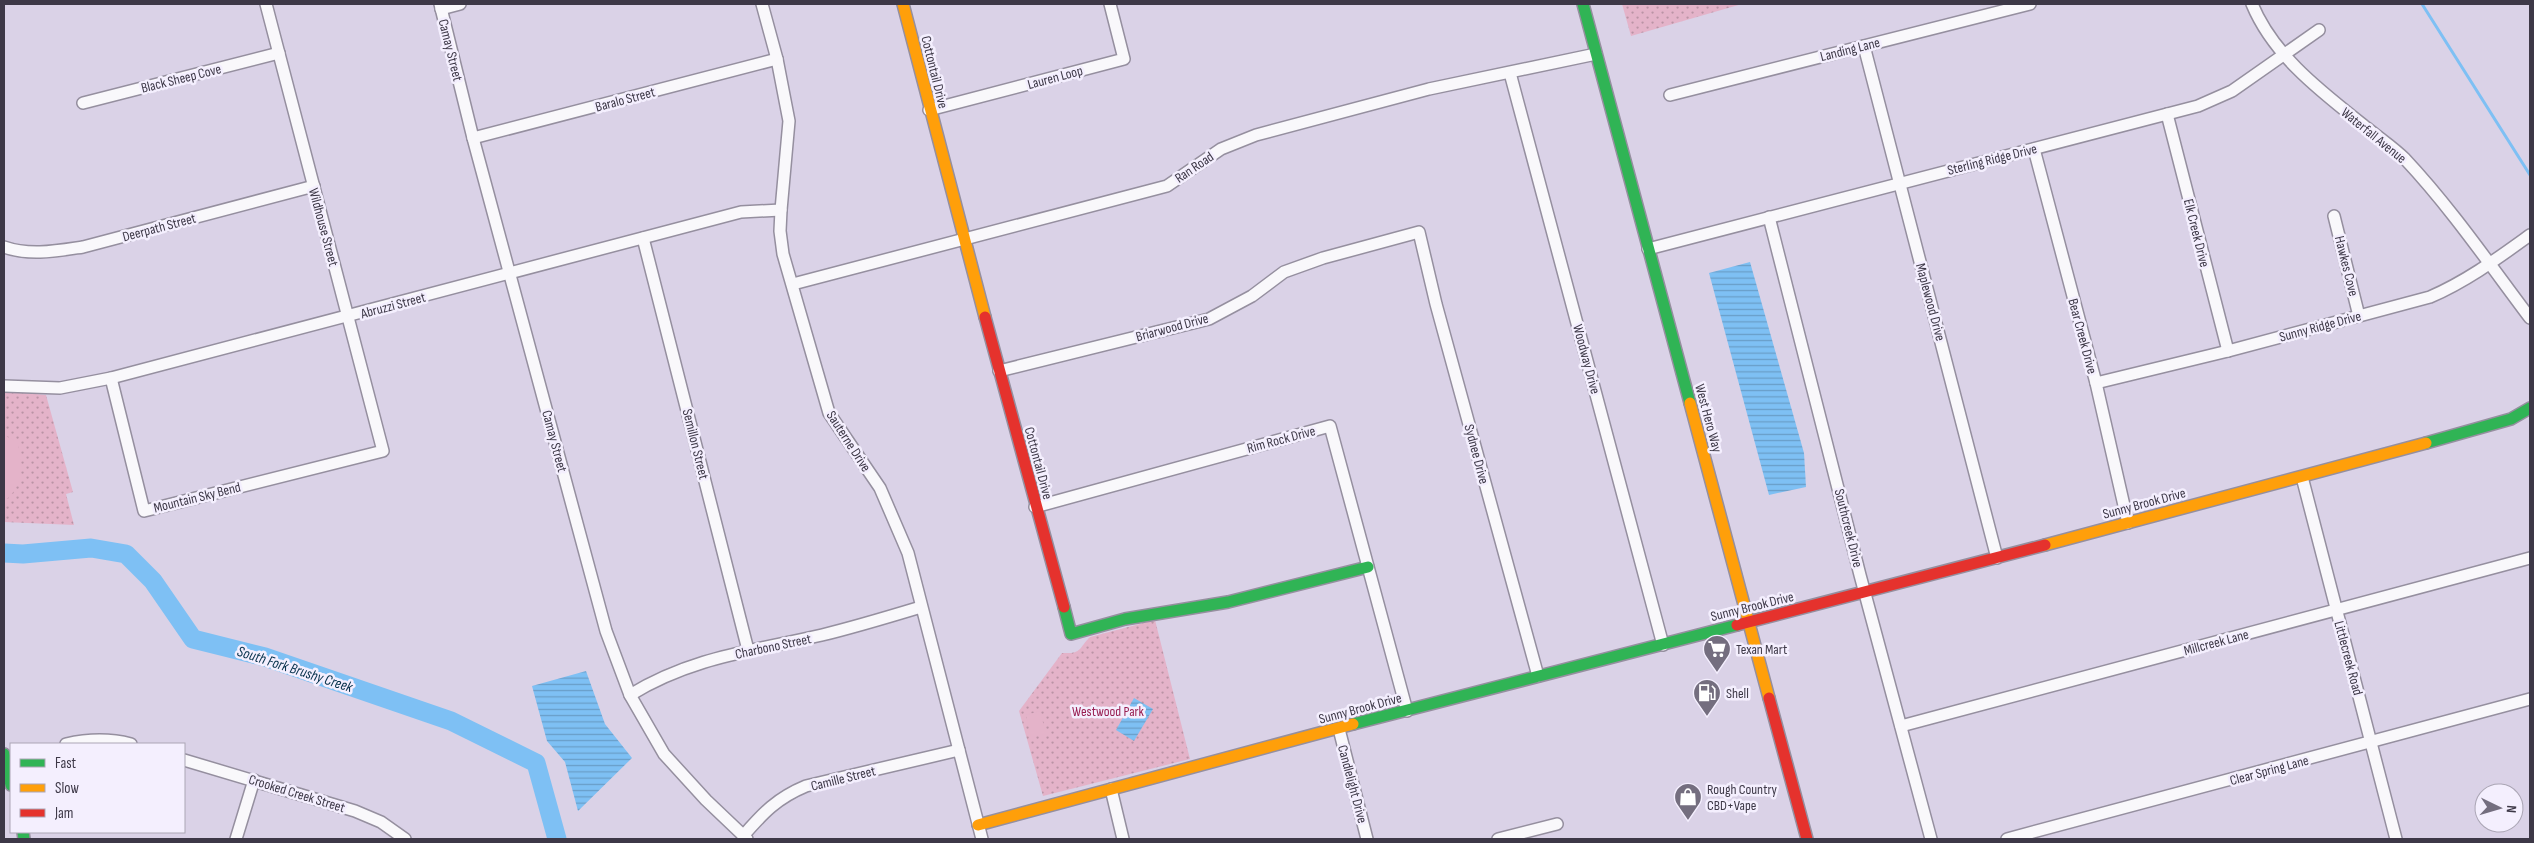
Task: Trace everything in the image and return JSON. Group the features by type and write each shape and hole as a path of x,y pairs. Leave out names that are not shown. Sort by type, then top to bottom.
{"street":[{"name":"Wildhouse Street","path":"266,4 383,451"},
{"path":"441,6 460,4"},
{"name":"Sauterne Drive","path":"762,4 777,59 789,121 780,231 783,254 829,413 880,488 908,553 982,839"},
{"name":"Cottontail Drive","path":"903,4 1035,507 1071,634 1125,619 1176,609 1228,602 1368,567"},
{"name":"Lauren Loop","path":"930,110 1124,59 1110,4"},
{"name":"West Hero Way","path":"1583,4 1806,839"},
{"name":"Landing Lane","path":"1670,95 2030,4"},
{"name":"Waterfall Avenue","path":"2252,4 2259,21 2283,53 2313,86 2404,158 2439,198 2530,318"},
{"name":"Camay Street","path":"441,6 473,138 606,631 630,695 664,754 745,837"},
{"name":"Sterling Ridge Drive","path":"1648,249 2198,106 2232,91 2283,53 2319,30"},
{"name":"Maplewood Drive","path":"1864,46 1997,558"},
{"name":"Black Sheep Cove","path":"83,103 279,53"},
{"name":"Ran Road","path":"793,284 1167,186 1220,150 1256,135 1429,89 1596,54"},
{"name":"Baralo Street","path":"473,138 777,59"},
{"name":"Woodway Drive","path":"1510,73 1663,645"},
{"name":"Elk Creek Drive","path":"2166,114 2228,351"},
{"name":"Bear Creek Drive","path":"2034,149 2096,383 2128,523"},
{"name":"Deerpath Street","path":"4,247 16,251 49,253 83,246 314,186"},
{"name":"Abruzzi Street","path":"4,386 60,388 110,378 348,317 741,212 781,210"},
{"name":"Hawkes Cove","path":"2334,216 2360,316"},
{"name":"Southcreek Drive","path":"1769,217 1931,839"},
{"name":"Briarwood Drive","path":"999,371 1209,319 1252,296 1284,272 1323,258 1419,232"},
{"name":"Sydnee Drive","path":"1419,232 1436,304 1538,676"},
{"name":"Sunny Ridge Drive","path":"2096,383 2228,351 2430,297 2452,288 2489,265 2530,235"},
{"name":"Semillon Street","path":"643,238 748,650"},
{"name":"Mountain Sky Bend","path":"110,378 144,511 383,451"},
{"name":"Sunny Brook Drive","path":"978,825 1538,676 1866,593 2302,477 2511,419 2530,408"},
{"name":"Rim Rock Drive","path":"1035,507 1330,426 1407,711"},
{"name":"Littlecreek Road","path":"2302,477 2396,839"},
{"name":"Millcreek Lane","path":"1901,726 2530,558"},
{"name":"Charbono Street","path":"630,695 657,678 679,669 748,650 823,635 921,607"},
{"name":"Clear Spring Lane","path":"2006,839 2530,699"},
{"name":"Candlelight Drive","path":"1339,729 1368,839"},
{"path":"70,743 85,739 107,739 126,743"},
{"name":"Camille Street","path":"745,837 771,805 790,792 806,786 959,750"},
{"path":"6,758 10,780"},
{"name":"Crooked Creek Street","path":"185,760 355,811 381,822 405,839"},
{"path":"236,839 254,780"},
{"path":"1111,789 1123,839"},
{"path":"1498,839 1556,824"}],"green space":[{"path":"1622,4 1742,4 1631,36"},
{"path":"4,391 46,395 73,492 66,494 74,525 4,522"},
{"path":"4,435 17,442 21,457 19,480 7,499 4,498"},
{"name":"Westwood Park","path":"1155,620 1190,759 1043,796 1019,711 1062,653 1076,652 1090,637"},
{"path":"1040,711 1046,734 1031,737 1026,715"}],"water":[{"path":"1750,262 1804,453 1806,487 1769,495 1709,273"},
{"path":"586,671 605,724 632,758 578,811 565,762 547,741 532,686"},
{"path":"1134,698 1153,709 1134,741 1116,730"}],"waterway":[{"path":"2422,4 2530,175"},
{"name":"South Fork Brushy Creek","path":"4,553 23,554 91,548 126,554 153,581 193,639 265,657 451,721 536,763 557,839"}],"traffic: fast":[{"path":"1583,4 1690,403"},
{"path":"2426,443 2511,419 2530,408"},
{"path":"1064,607 1071,634 1125,619 1228,602 1368,567"},
{"path":"1353,724 1737,625"},
{"path":"4,754 10,781"},
{"path":"23,833 24,839"}],"traffic: slow":[{"path":"903,4 985,317"},
{"path":"1690,403 1769,698"},
{"path":"2045,545 2426,443"},
{"path":"978,825 1353,724"}],"traffic: jam":[{"path":"985,317 1064,607"},
{"path":"1737,625 2045,545"},
{"path":"1769,698 1807,839"}],"place":[{"name":"Texan Mart","path":"1717,673"},
{"name":"Shell","path":"1707,717"},
{"name":"Rough Country CBD+Vape","path":"1688,821"}]}
